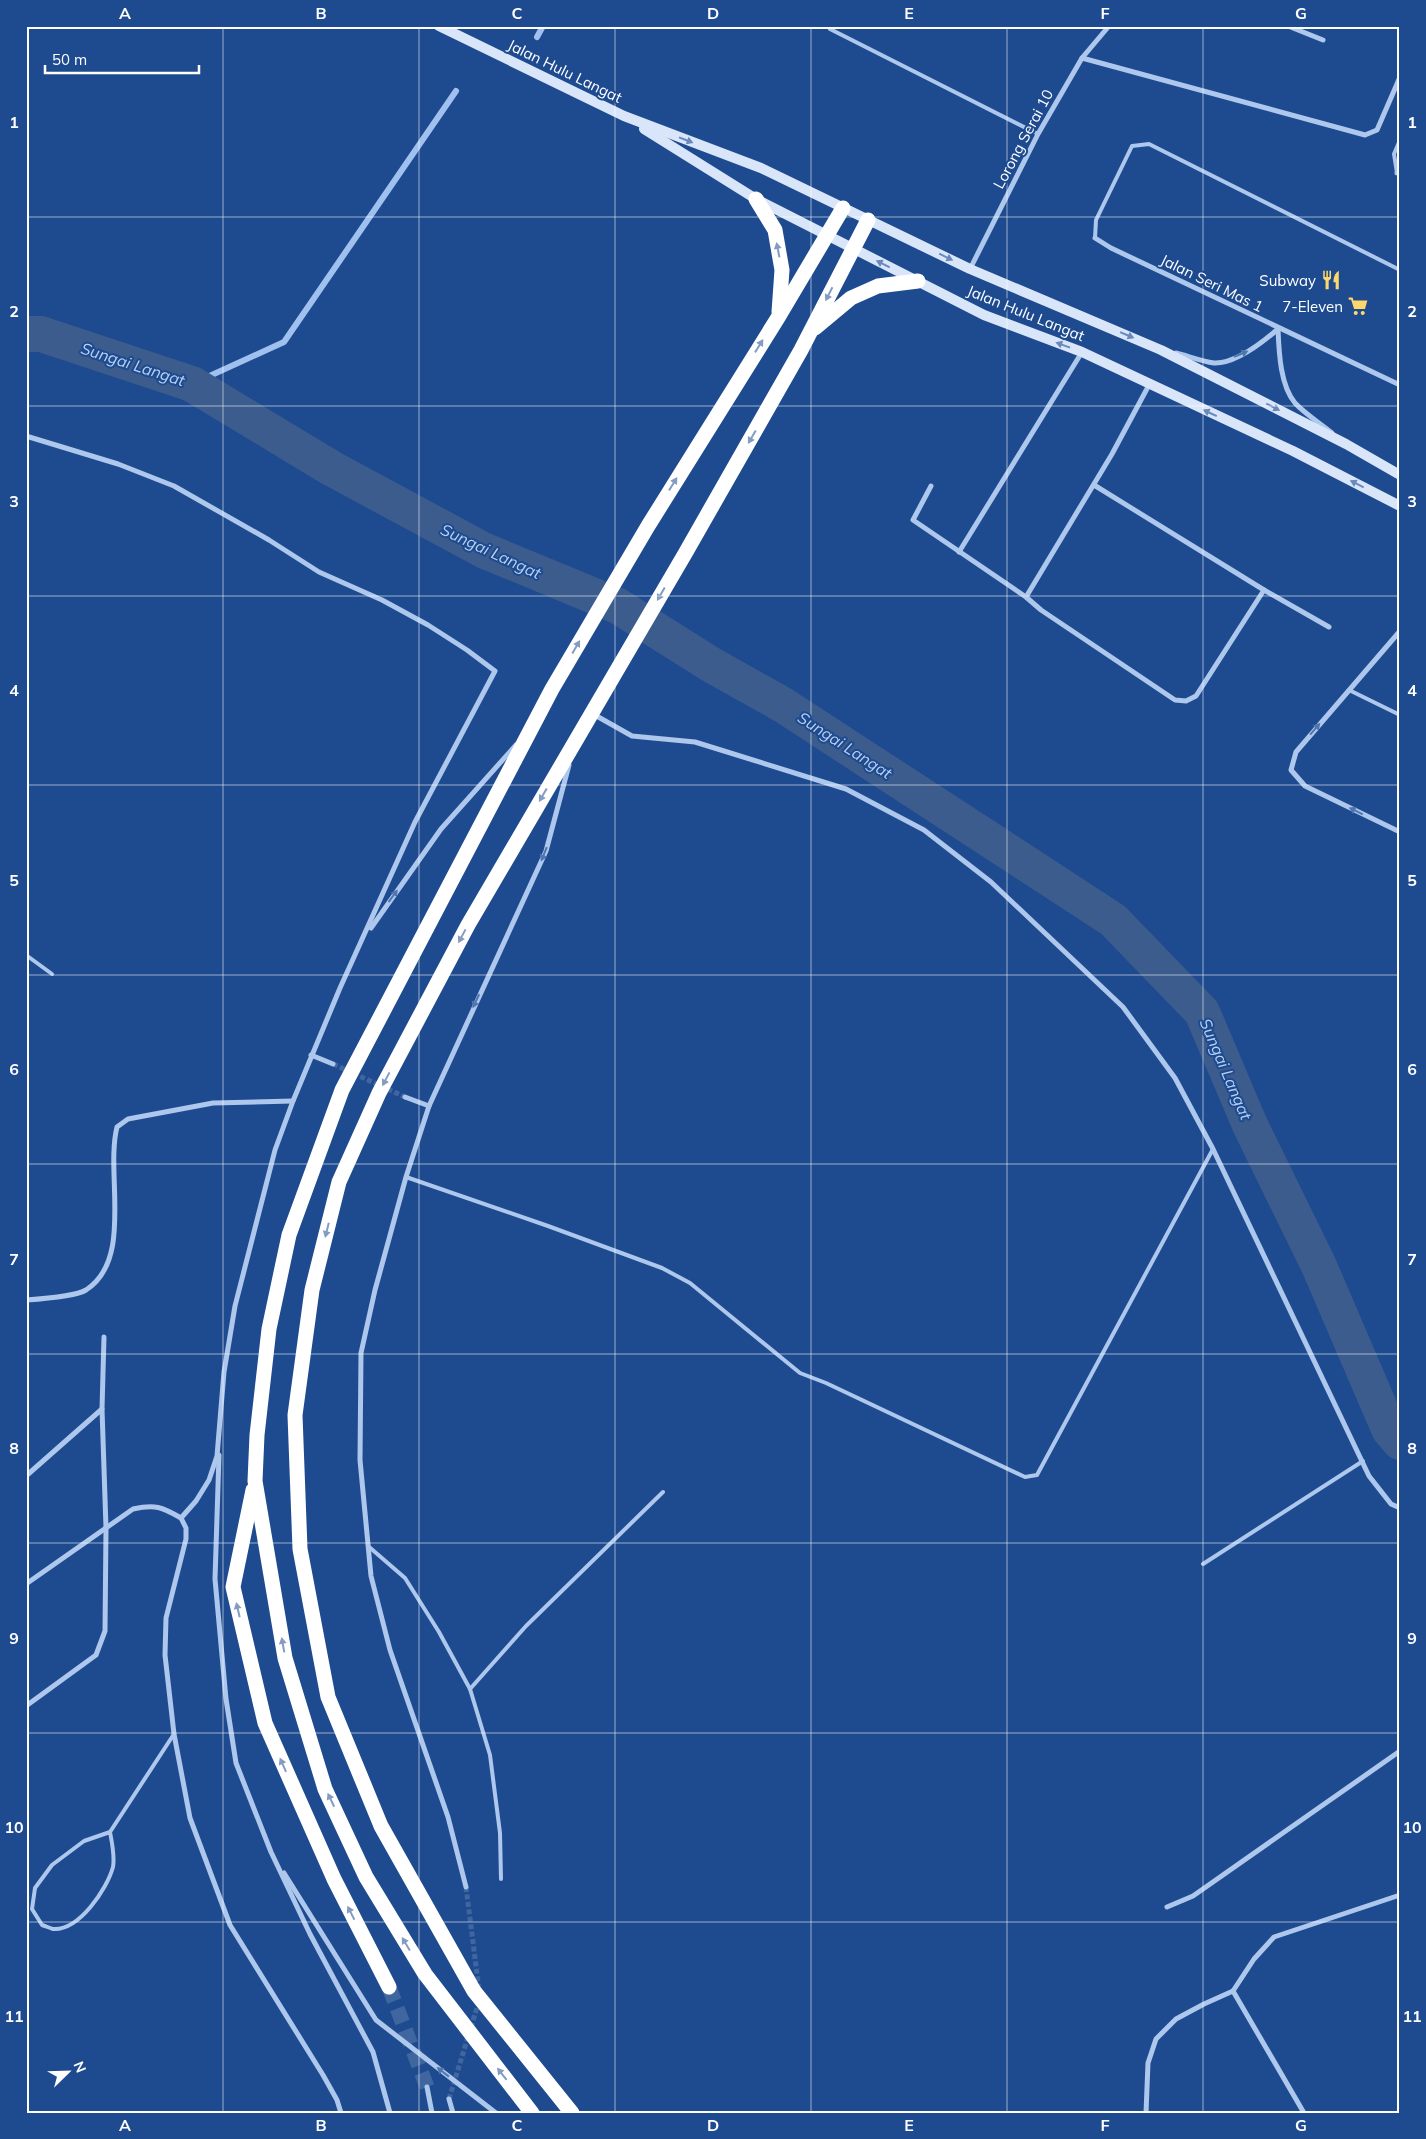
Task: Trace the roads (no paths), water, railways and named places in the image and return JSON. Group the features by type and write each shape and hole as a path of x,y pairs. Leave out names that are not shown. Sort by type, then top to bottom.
{"highway":[{"path":"756,199 775,230 782,270 778,316"},
{"path":"389,1987 334,1879 264,1723 233,1587 255,1481 257,1435 269,1329 290,1235 342,1090 532,726 648,526 843,208"},
{"path":"572,2113 474,1991 381,1826 328,1698 300,1549 295,1416 312,1290 339,1182 379,1093 463,934 575,739 686,552 810,332 868,220"},
{"path":"810,332 851,298 878,286 918,281"},
{"path":"255,1481 285,1658 325,1789 366,1877 425,1974 532,2113"}],"main road":[{"name":"Jalan Hulu Langat","path":"439,26 624,116 761,168 970,269 1161,350 1346,444 1400,475"},
{"name":"Jalan Hulu Langat","path":"624,116 756,199 984,315 1082,352 1293,451 1400,506"}],"street":[{"name":"Lorong Serai 10","path":"970,269 1038,134 1082,58 1108,26"},
{"path":"1288,26 1323,40"},
{"path":"1082,58 1365,135 1378,130 1400,77"},
{"name":"Jalan Seri Mas 1","path":"1095,238 1111,248 1278,329 1400,385"},
{"path":"1161,350 1216,363 1243,355 1262,343 1278,329"},
{"path":"1278,329 1280,359 1284,378 1295,403 1346,444"},
{"path":"959,552 1082,352"},
{"path":"1026,597 1094,485 1150,385"},
{"path":"26,436 118,464 174,486 269,540 319,572 382,600 428,624 495,671 415,822 293,1101 275,1150 235,1306 224,1372 217,1456 209,1480 196,1502 181,1518"},
{"path":"1094,485 1264,590 1330,627"},
{"path":"931,486 913,520 1026,597 1041,610 1175,700 1186,701 1196,696 1264,590"},
{"path":"1400,631 1296,752 1291,770 1305,786 1400,832"},
{"path":"591,712 632,736 695,742 846,789 924,830 991,882 1123,1007 1175,1078 1213,1149 1369,1476 1391,1504 1400,1508"},
{"path":"364,936 441,829 532,726"},
{"path":"466,1887 448,1817 390,1650 371,1576 360,1460 361,1353 375,1290 406,1177 429,1106 546,852 575,739"},
{"path":"312,1055 333,1064"},
{"path":"405,1097 429,1106"},
{"path":"26,1300 44,1299 84,1291 101,1278 110,1252 115,1226 112,1167 113,1141 117,1127 128,1119 214,1103 247,1100 293,1101"},
{"path":"26,1706 96,1655 105,1631 106,1528 102,1409 104,1338"},
{"path":"224,1372 215,1579 224,1680 236,1763 271,1852 310,1934 373,2052 390,2113"},
{"path":"26,1476 102,1409"},
{"path":"26,1584 133,1509 149,1506 159,1507 181,1518 186,1528 186,1539 166,1618 165,1655 174,1734 190,1818 230,1925 323,2075 337,2100 341,2113"},
{"path":"1167,1907 1193,1896 1400,1751"},
{"path":"271,1852 376,2020 496,2113"},
{"path":"1146,2113 1148,2063 1156,2039 1176,2019 1233,1991 1254,1959 1274,1937 1400,1895"},
{"path":"1233,1991 1304,2113"},
{"path":"427,2087 432,2113"},
{"path":"449,2100 452,2113"}],"lane":[{"path":"830,29 1038,134"},
{"path":"1398,174 1394,154 1400,140"},
{"path":"1095,238 1096,220 1132,146 1149,144 1400,270"},
{"path":"1349,690 1400,715"},
{"path":"26,955 52,974"},
{"path":"406,1177 662,1268 690,1284 800,1373 826,1383 1025,1477 1037,1475 1213,1149"},
{"path":"1203,1564 1363,1461"},
{"path":"470,1689 526,1626 663,1492"},
{"path":"368,1546 405,1578 439,1632 470,1689 490,1755 500,1833 501,1879"},
{"path":"110,1832 113,1868 97,1900 84,1914 68,1925 54,1929 42,1925 32,1909 35,1888 52,1865 84,1841 110,1832 174,1734"}],"waterway":[{"path":"537,37 543,26"},
{"path":"192,384 284,342 456,91"},
{"name":"Sungai Langat","path":"26,334 41,334 192,384 331,468 483,550 618,606 710,664 783,705 1113,920 1202,1012 1250,1125 1319,1266 1389,1429 1400,1442"}],"tunnel":[{"path":"333,1064 405,1097"},
{"path":"466,1887 479,1990"},
{"path":"389,1987 427,2087"},
{"path":"449,2099 479,2001"}],"place":[{"name":"Subway","path":"1331,280"},
{"name":"7-Eleven","path":"1358,306"}]}
